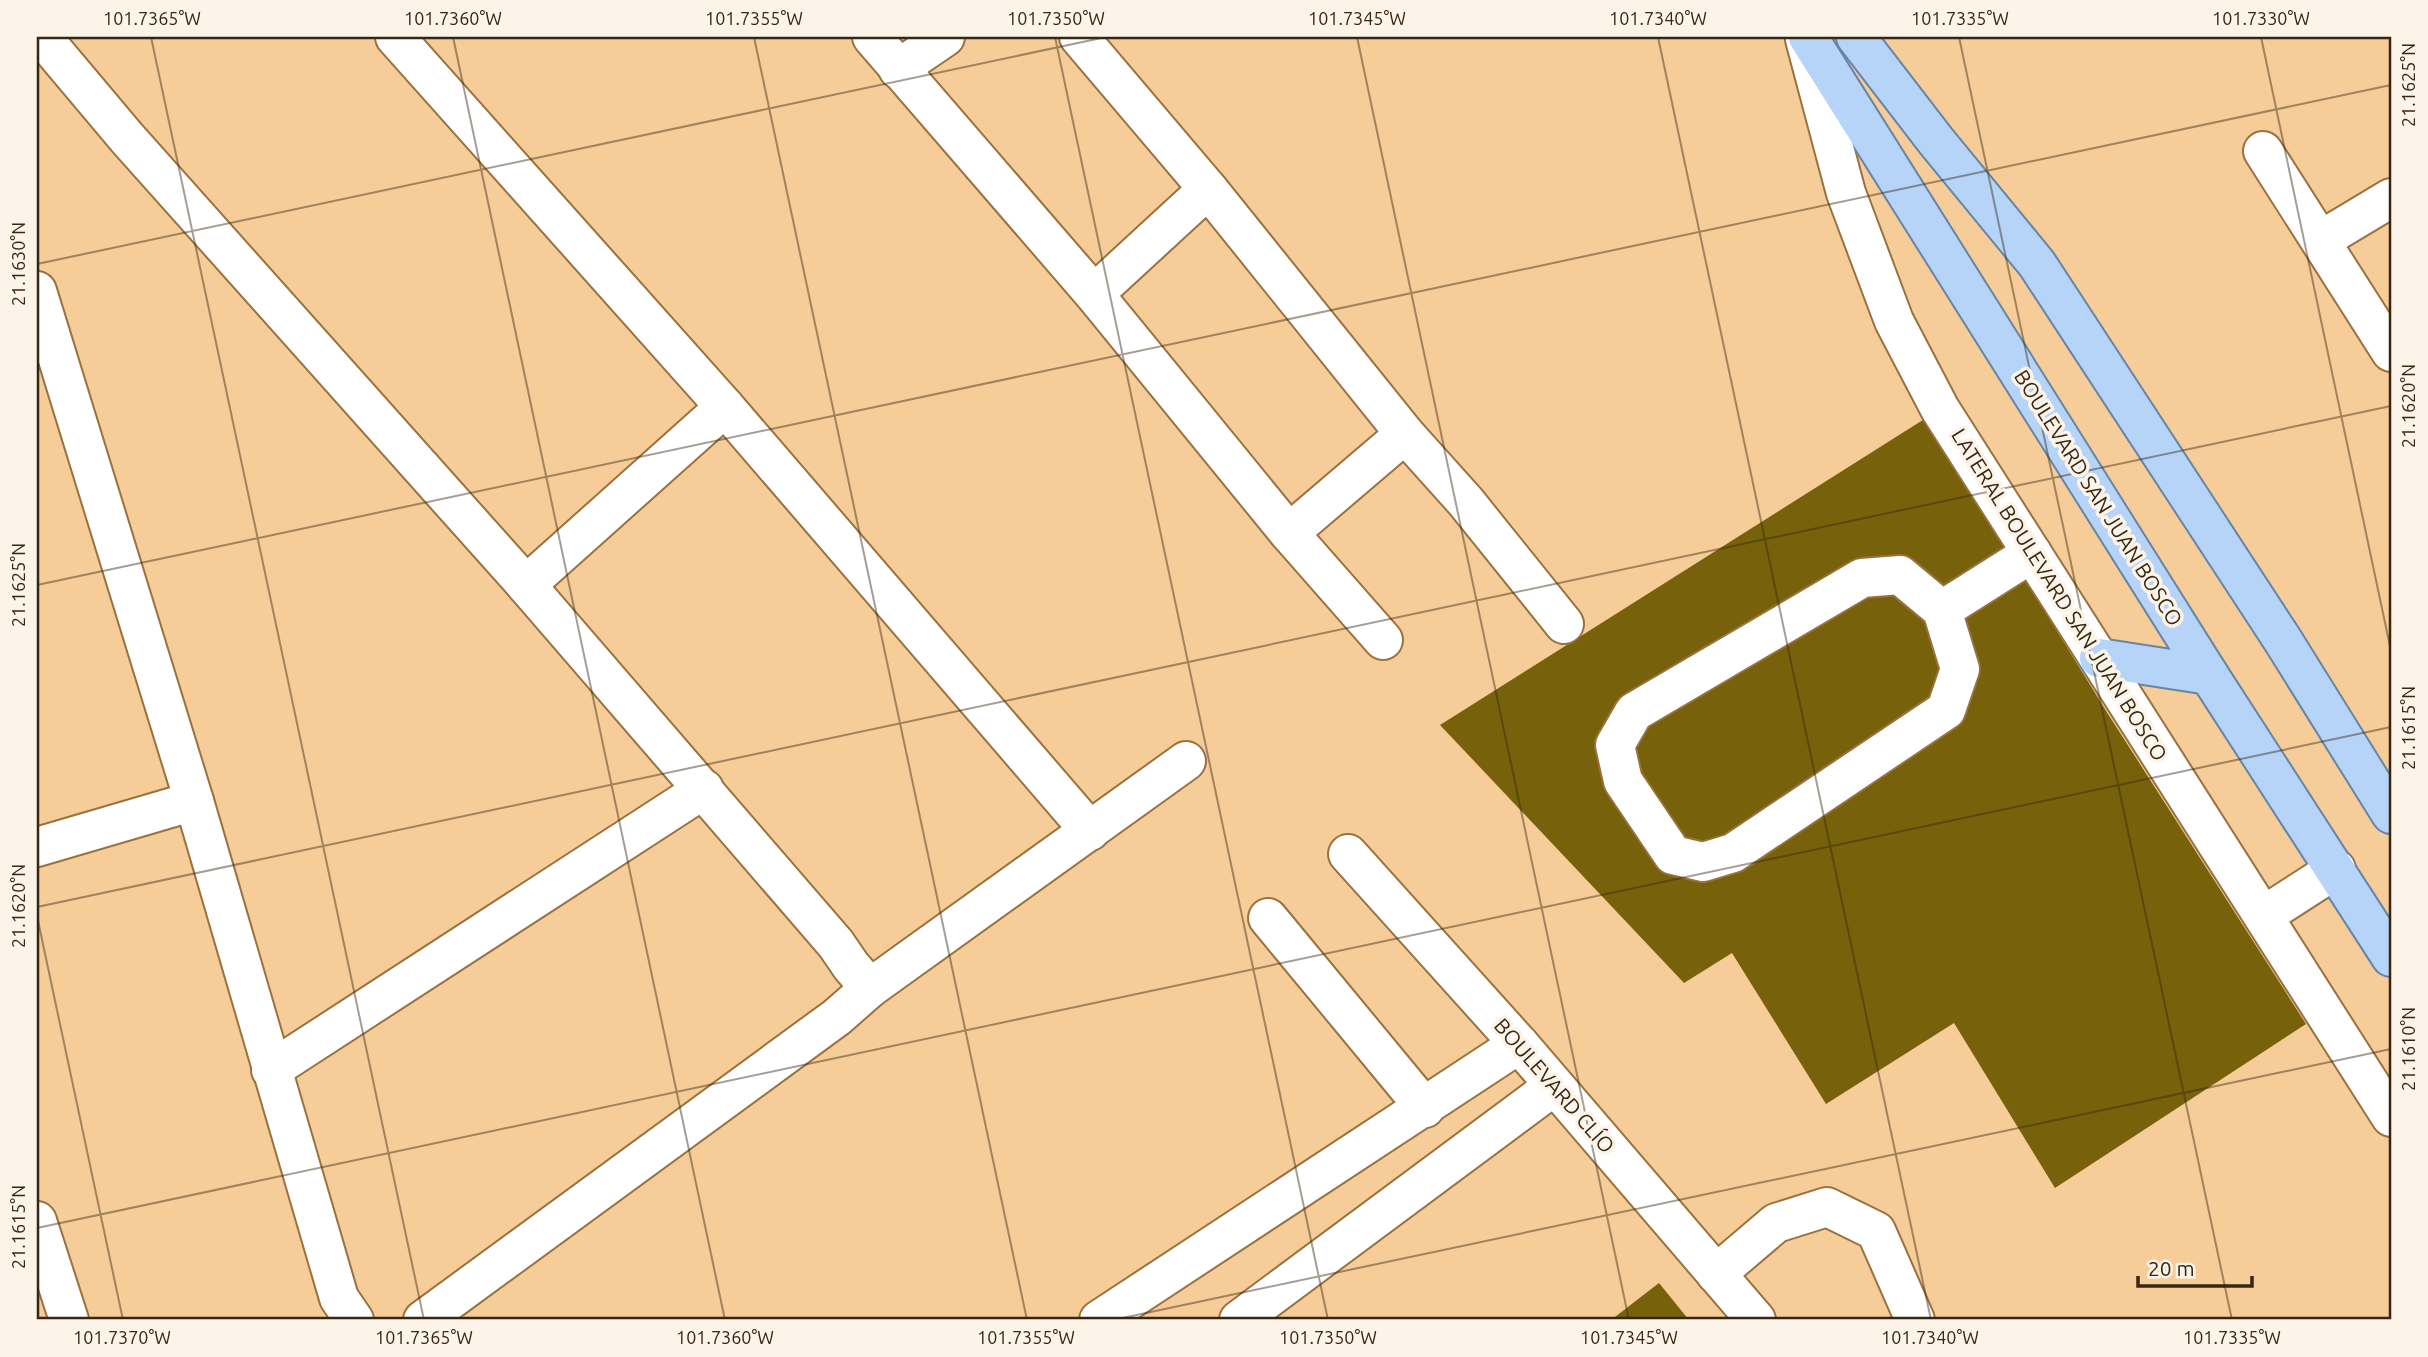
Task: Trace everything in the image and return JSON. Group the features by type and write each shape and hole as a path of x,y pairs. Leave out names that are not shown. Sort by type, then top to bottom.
{"main road":[{"name":"BOULEVARD SAN JUAN BOSCO","path":"1806,37 2391,957"},
{"path":"1856,37 1936,141 2037,264 2282,639 2391,814"},
{"path":"2099,658 2210,675"}],"street":[{"path":"42,37 127,138 526,585 704,789 836,943 870,988"},
{"path":"396,37 725,407 1090,831"},
{"path":"872,37 1094,294 1289,533 1383,640"},
{"path":"898,69 944,37"},
{"path":"1079,37 1208,188 1405,434 1466,502 1564,624"},
{"name":"LATERAL BOULEVARD SAN JUAN BOSCO","path":"1806,37 1846,193 1894,321 1940,409 2391,1117"},
{"path":"2263,151 2391,352"},
{"path":"1094,294 1208,188"},
{"path":"2322,240 2391,198"},
{"path":"37,291 194,801 338,1298 354,1320"},
{"path":"526,585 725,407"},
{"path":"1289,533 1405,434"},
{"path":"1942,610 2032,553"},
{"path":"1900,575 1942,610 1960,669 1946,709 1733,853 1703,862 1673,855 1623,781 1615,745 1634,712 1862,578 1900,575"},
{"path":"423,1320 837,1017 870,988 1186,761"},
{"path":"271,1070 704,789"},
{"path":"37,847 194,801"},
{"name":"BOULEVARD CLÍO","path":"1348,854 1519,1045 1756,1320"},
{"path":"2263,916 2336,869"},
{"path":"1268,918 1425,1108"},
{"path":"1099,1320 1519,1045"},
{"path":"1238,1320 1554,1086"},
{"path":"1716,1274 1776,1223 1827,1207 1876,1231 1915,1320"},
{"path":"37,1221 69,1320"}],"building":[{"path":"1926,418 2108,714 2306,1024 2055,1188 1954,1023 1826,1104 1732,953 1684,983 1440,725"},
{"path":"1659,1283 1689,1320 1611,1320"}]}
